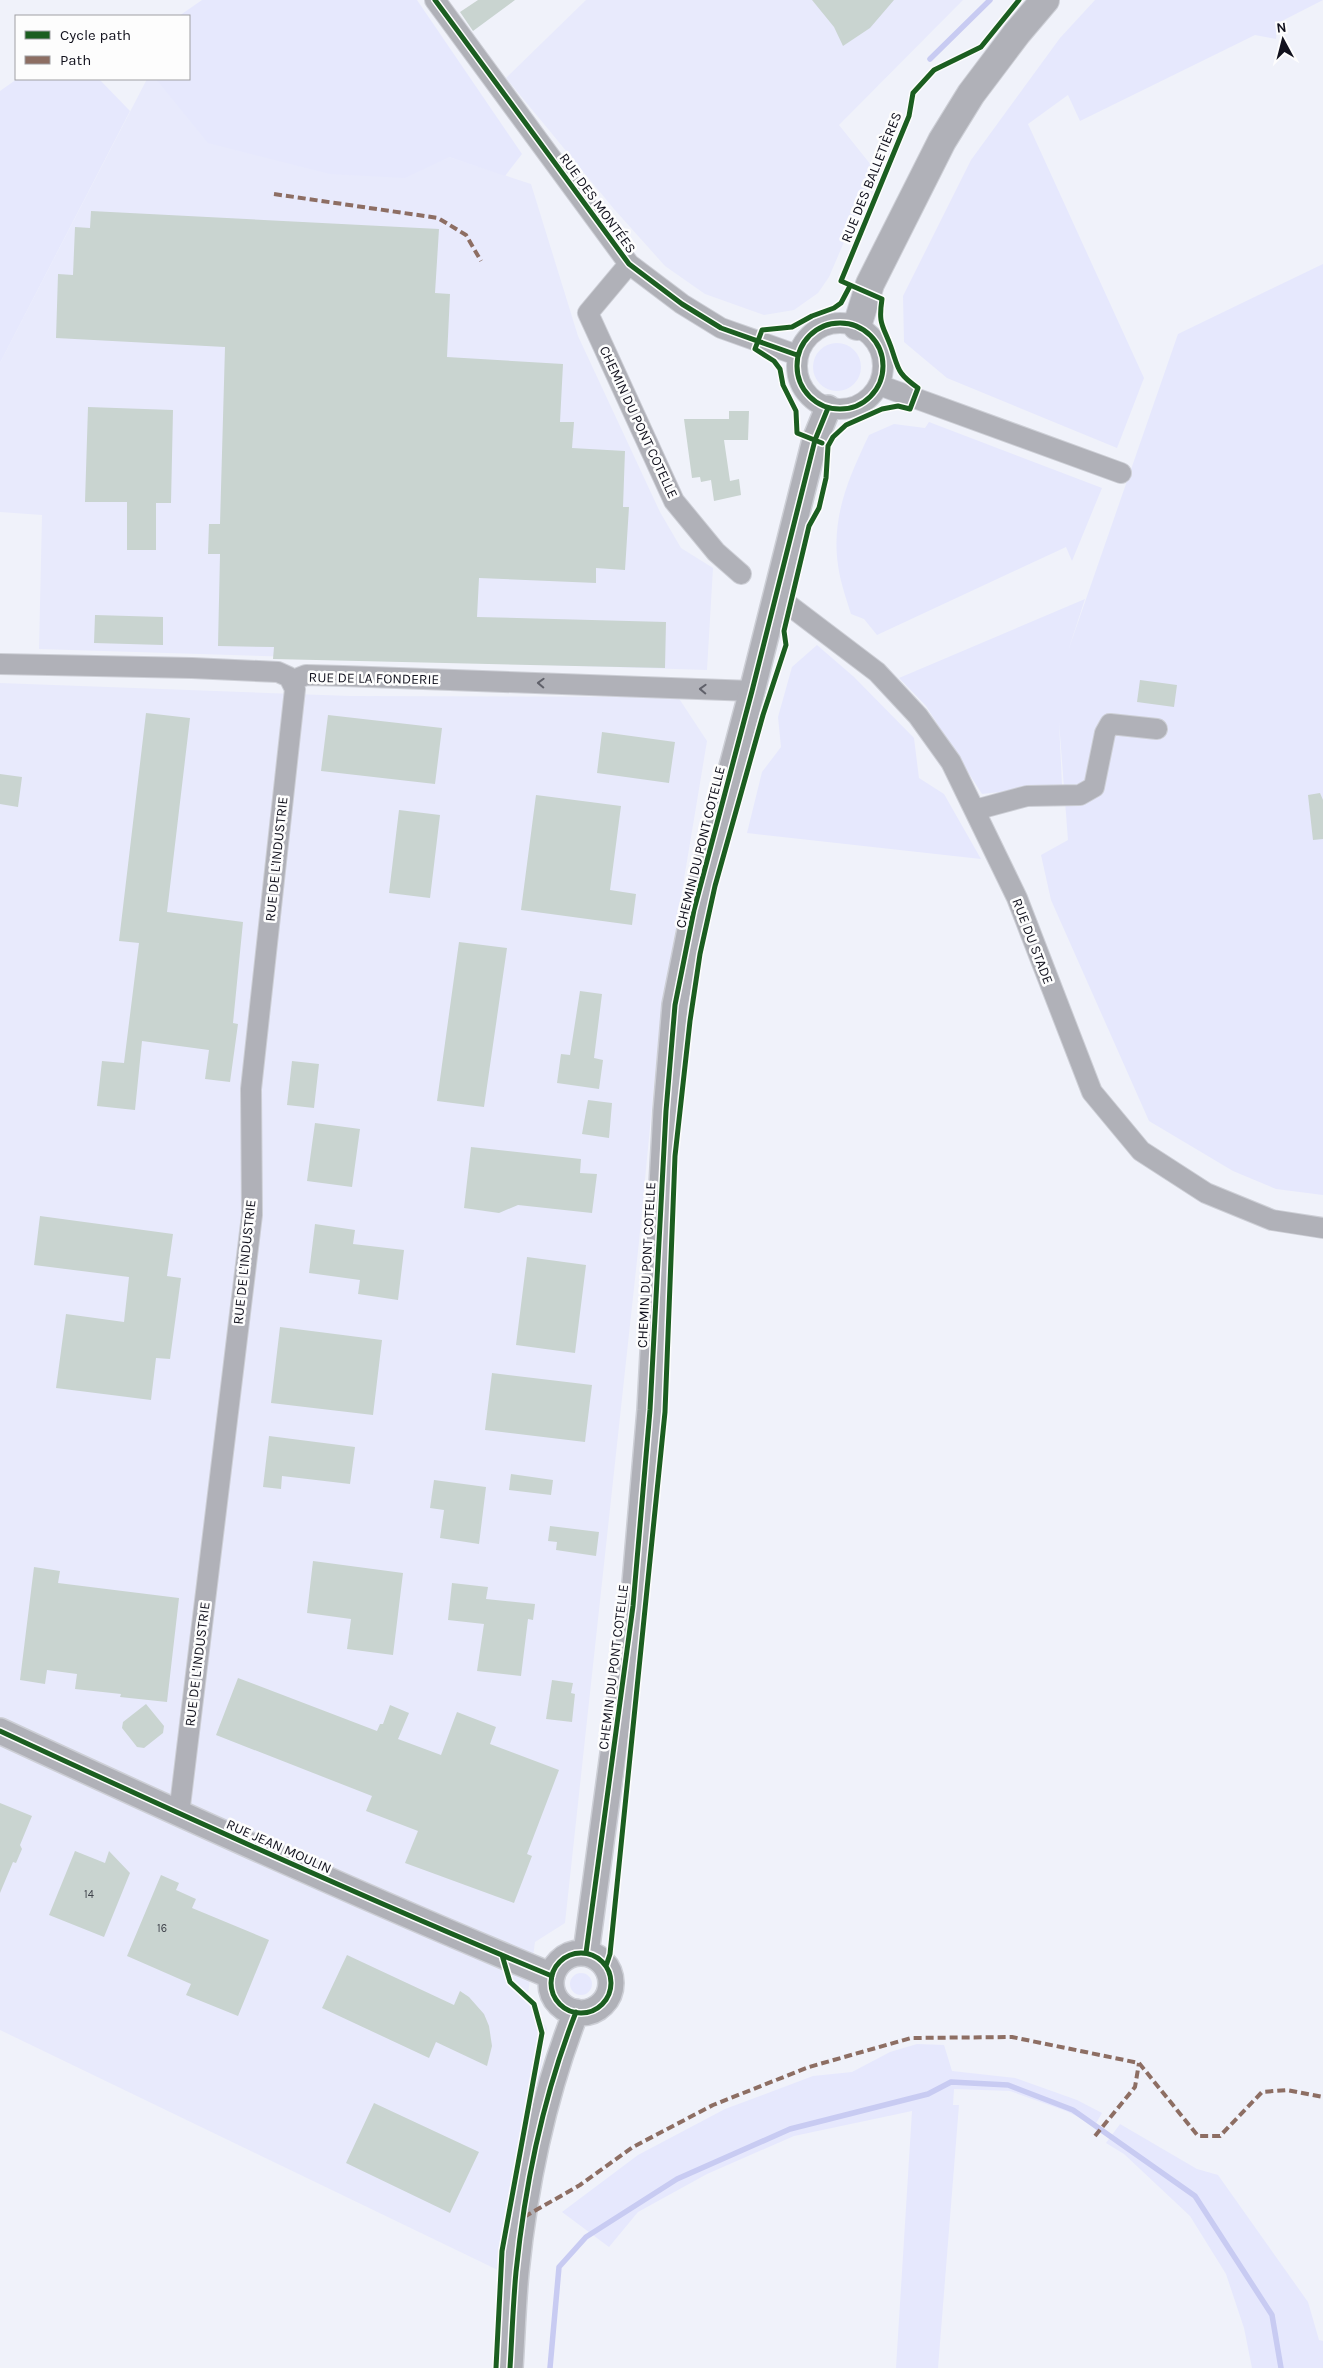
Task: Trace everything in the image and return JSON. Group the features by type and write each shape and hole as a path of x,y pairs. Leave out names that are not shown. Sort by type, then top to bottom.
{"main road":[{"path":"857,326 870,284 942,141 971,94 1017,32 1045,0"}],"street":[{"name":"RUE DES MONTÉES","path":"436,0 629,264 682,304 721,328 797,355"},
{"name":"CHEMIN DU PONT COTELLE","path":"629,264 588,313 674,501 716,552 741,574"},
{"path":"843,322 857,326 870,335 882,354 883,372 879,385 870,398 858,405 841,409 828,408 809,397 800,385 796,370 797,355 808,336 820,327 843,322"},
{"path":"879,385 1120,473"},
{"path":"776,593 815,440 828,408"},
{"name":"CHEMIN DU PONT COTELLE","path":"586,1953 633,1606 650,1410 665,1120 675,1005 694,910 776,593"},
{"name":"RUE DU STADE","path":"776,593 790,606 842,644 896,691 918,716 951,762 1017,898 1092,1092 1141,1151 1206,1194 1272,1220 1323,1228"},
{"name":"RUE DE LA FONDERIE","path":"0,664 192,668 278,672 286,675 291,681 306,675 752,691"},
{"name":"RUE DE L'INDUSTRIE","path":"179,1814 252,1215 251,1089 295,689 291,681"},
{"path":"974,810 1027,796 1080,795 1094,787 1105,733 1110,724 1157,729"},
{"name":"RUE JEAN MOULIN","path":"0,1731 179,1814 552,1976"},
{"path":"577,1953 586,1953 595,1956 606,1966 611,1978 611,1988 603,2004 586,2013 576,2012 559,2003 551,1985 552,1976 561,1960 577,1953"},
{"path":"510,2368 516,2273 540,2121 562,2049 576,2012"}],"shaded area":[{"path":"202,0 417,0 522,154 505,176 449,157 405,178 330,174 208,143 157,80 190,80 190,15 180,15"},
{"path":"586,0 963,0 839,125 875,170 829,277 818,293 794,310 764,315 705,294 665,266 614,209 506,78"},
{"path":"1095,0 1323,0 1278,23 1276,39 1255,35 1080,121 1068,95 1028,124 1144,378 1117,448 947,378 904,342 903,296 971,160 1060,38"},
{"path":"16,80 100,80 130,111 0,363 0,91"},
{"path":"146,80 179,80 449,157 531,184 578,336 660,512 681,548 713,568 707,670 39,649 42,515 0,512 0,363"},
{"path":"1323,264 1323,1195 1276,1189 1233,1171 1149,1121 1051,900 1041,855 1068,840 1059,722 1062,785 982,794 926,706 899,678 1085,599 1068,651 1178,334"},
{"path":"832,343 842,343 854,350 861,362 861,372 854,384 842,391 832,391 824,387 817,380 813,372 813,362 817,354 824,347"},
{"path":"929,422 1102,488 1072,561 1066,547 877,635 864,619 851,614 838,565 837,530 839,514 855,466 869,435 894,424 925,428"},
{"path":"817,645 854,677 914,738 919,778 944,794 981,859 747,833 762,772 781,747 778,717 792,667"},
{"path":"0,683 350,696 678,697 707,741 660,1023 639,1242 565,1923 535,1942 527,2001 547,2028 518,2212 504,2273 0,2030"},
{"path":"581,1973 589,1976 592,1984 589,1992 581,1995 573,1992 570,1984 573,1976"},
{"path":"917,2044 944,2045 952,2071 1015,2078 1077,2100 1102,2113 1095,2125 1066,2111 1010,2091 954,2089 953,2105 959,2105 938,2368 896,2368 912,2111 794,2136 707,2174 638,2212 609,2247 562,2212 638,2155 725,2109 813,2076 852,2072 890,2052"},
{"path":"1120,2124 1197,2169 1218,2175 1308,2302 1319,2340 1323,2341 1323,2368 1252,2368 1244,2328 1226,2274 1190,2216 1124,2154 1106,2143"}],"building":[{"path":"478,0 515,0 473,31 460,12"},
{"path":"812,0 894,0 870,28 843,46 834,27"},
{"path":"91,211 439,229 435,293 450,294 447,357 563,364 560,422 574,422 572,448 625,451 623,507 629,507 625,570 596,568 596,583 479,578 477,617 666,622 665,668 273,659 274,647 218,646 220,554 208,554 209,524 220,524 225,347 56,338 58,274 73,275 75,227 90,228"},
{"path":"88,407 173,410 171,503 156,503 156,550 127,550 127,502 85,502"},
{"path":"729,411 749,411 748,440 724,440 730,481 739,479 741,495 714,501 711,480 701,482 700,477 692,478 684,419 729,419"},
{"path":"95,615 163,617 163,645 94,643"},
{"path":"1140,680 1177,685 1174,707 1137,702"},
{"path":"146,713 190,718 167,912 243,922 233,1023 238,1024 230,1082 205,1079 209,1050 142,1041 135,1110 97,1106 102,1061 124,1063 139,943 119,941"},
{"path":"328,715 442,728 435,784 321,771"},
{"path":"602,732 675,742 669,783 597,773"},
{"path":"0,774 22,777 18,807 0,804"},
{"path":"1320,793 1323,800 1323,839 1313,840 1308,795"},
{"path":"536,795 621,806 610,890 636,894 632,925 521,910"},
{"path":"399,810 440,815 430,898 389,893"},
{"path":"459,942 507,948 484,1107 437,1101"},
{"path":"580,991 602,994 594,1058 603,1060 599,1089 557,1083 561,1054 570,1055"},
{"path":"292,1061 319,1064 314,1108 287,1105"},
{"path":"588,1100 612,1103 609,1138 582,1134"},
{"path":"315,1123 360,1129 352,1187 307,1181"},
{"path":"471,1147 581,1159 580,1173 597,1174 592,1213 518,1205 499,1213 464,1208"},
{"path":"40,1216 173,1234 167,1276 181,1278 170,1359 156,1358 151,1400 56,1388 66,1314 124,1322 129,1277 34,1265"},
{"path":"315,1224 355,1230 353,1244 404,1250 398,1300 358,1294 360,1280 309,1273"},
{"path":"527,1257 586,1265 575,1353 516,1345"},
{"path":"280,1327 382,1340 373,1415 271,1403"},
{"path":"492,1373 592,1385 585,1442 485,1430"},
{"path":"269,1436 355,1447 350,1484 282,1476 281,1489 263,1487"},
{"path":"511,1474 553,1480 551,1495 509,1490"},
{"path":"434,1480 486,1487 479,1544 440,1538 444,1510 430,1508"},
{"path":"550,1526 599,1532 596,1556 556,1550 557,1542 548,1541"},
{"path":"313,1561 403,1573 393,1655 347,1649 351,1619 307,1613"},
{"path":"34,1567 60,1571 58,1583 179,1598 167,1702 120,1697 121,1694 75,1689 77,1674 47,1670 45,1684 20,1680"},
{"path":"452,1583 488,1587 486,1599 535,1604 533,1620 528,1619 521,1676 477,1671 484,1624 448,1620"},
{"path":"238,1678 377,1731 380,1724 383,1724 390,1705 409,1713 398,1739 441,1755 457,1712 496,1727 490,1744 559,1770 527,1854 532,1856 514,1903 405,1863 418,1831 366,1811 372,1796 216,1735"},
{"path":"552,1680 573,1683 571,1693 575,1694 572,1722 546,1719"},
{"path":"146,1704 164,1726 163,1733 144,1748 137,1747 122,1728 123,1722"},
{"path":"0,1803 32,1816 20,1845 22,1849 16,1863 13,1862 0,1893"},
{"path":"75,1851 105,1863 109,1851 130,1873 104,1937 49,1915"},
{"path":"161,1875 179,1883 176,1890 196,1899 192,1908 269,1940 238,2016 186,1995 191,1984 127,1956"},
{"path":"347,1955 454,2005 460,1991 469,1997 484,2014 489,2026 492,2046 487,2066 436,2042 429,2058 322,2008"},
{"path":"374,2103 479,2152 450,2213 346,2163"}],"waterway":[{"path":"930,59 990,0"},
{"path":"550,2368 559,2267 586,2237 677,2179 790,2129 928,2094 951,2082 1008,2085 1073,2110 1195,2196 1272,2315 1281,2368"}],"marked path":[{"path":"274,194 438,218 466,235 481,261"},
{"path":"524,2217 580,2185 633,2147 713,2105 809,2067 911,2038 1012,2037 1139,2063 1198,2136 1220,2136 1262,2092 1287,2090 1323,2097"},
{"path":"1095,2136 1135,2087 1139,2063"}],"cycle path":[{"path":"435,0 629,264 682,304 721,328 797,355"},
{"name":"RUE DES BALLETIÈRES","path":"606,1966 610,1954 665,1412 675,1156 690,1021 700,954 715,886 763,715 786,645 784,631 809,526 819,508 826,478 828,446 833,437 846,425 882,409 898,406 910,409 918,388 902,374 898,366 882,324 882,299 841,281 909,116 913,93 934,70 981,47 1019,0"},
{"path":"822,443 797,433 796,411 783,385 780,369 774,361 755,349 762,330 792,327 812,316 834,308 841,303 850,286"},
{"path":"832,323 848,323 857,326 871,335 880,349 883,366 880,383 871,397 857,406 848,409 832,409 816,402 804,390 797,374 797,358 804,342 816,330 832,323"},
{"path":"586,1953 633,1606 650,1410 666,1111 675,1005 694,910 752,691 815,440 828,408"},
{"path":"0,1731 275,1856 552,1976"},
{"path":"581,1953 598,1958 606,1966 611,1983 606,2000 598,2008 581,2013 564,2008 556,2000 551,1983 556,1966 564,1958 581,1953"},
{"path":"496,2368 502,2251 542,2033 534,2004 510,1982 502,1955"},
{"path":"510,2368 516,2272 530,2173 554,2076 576,2012"}]}
